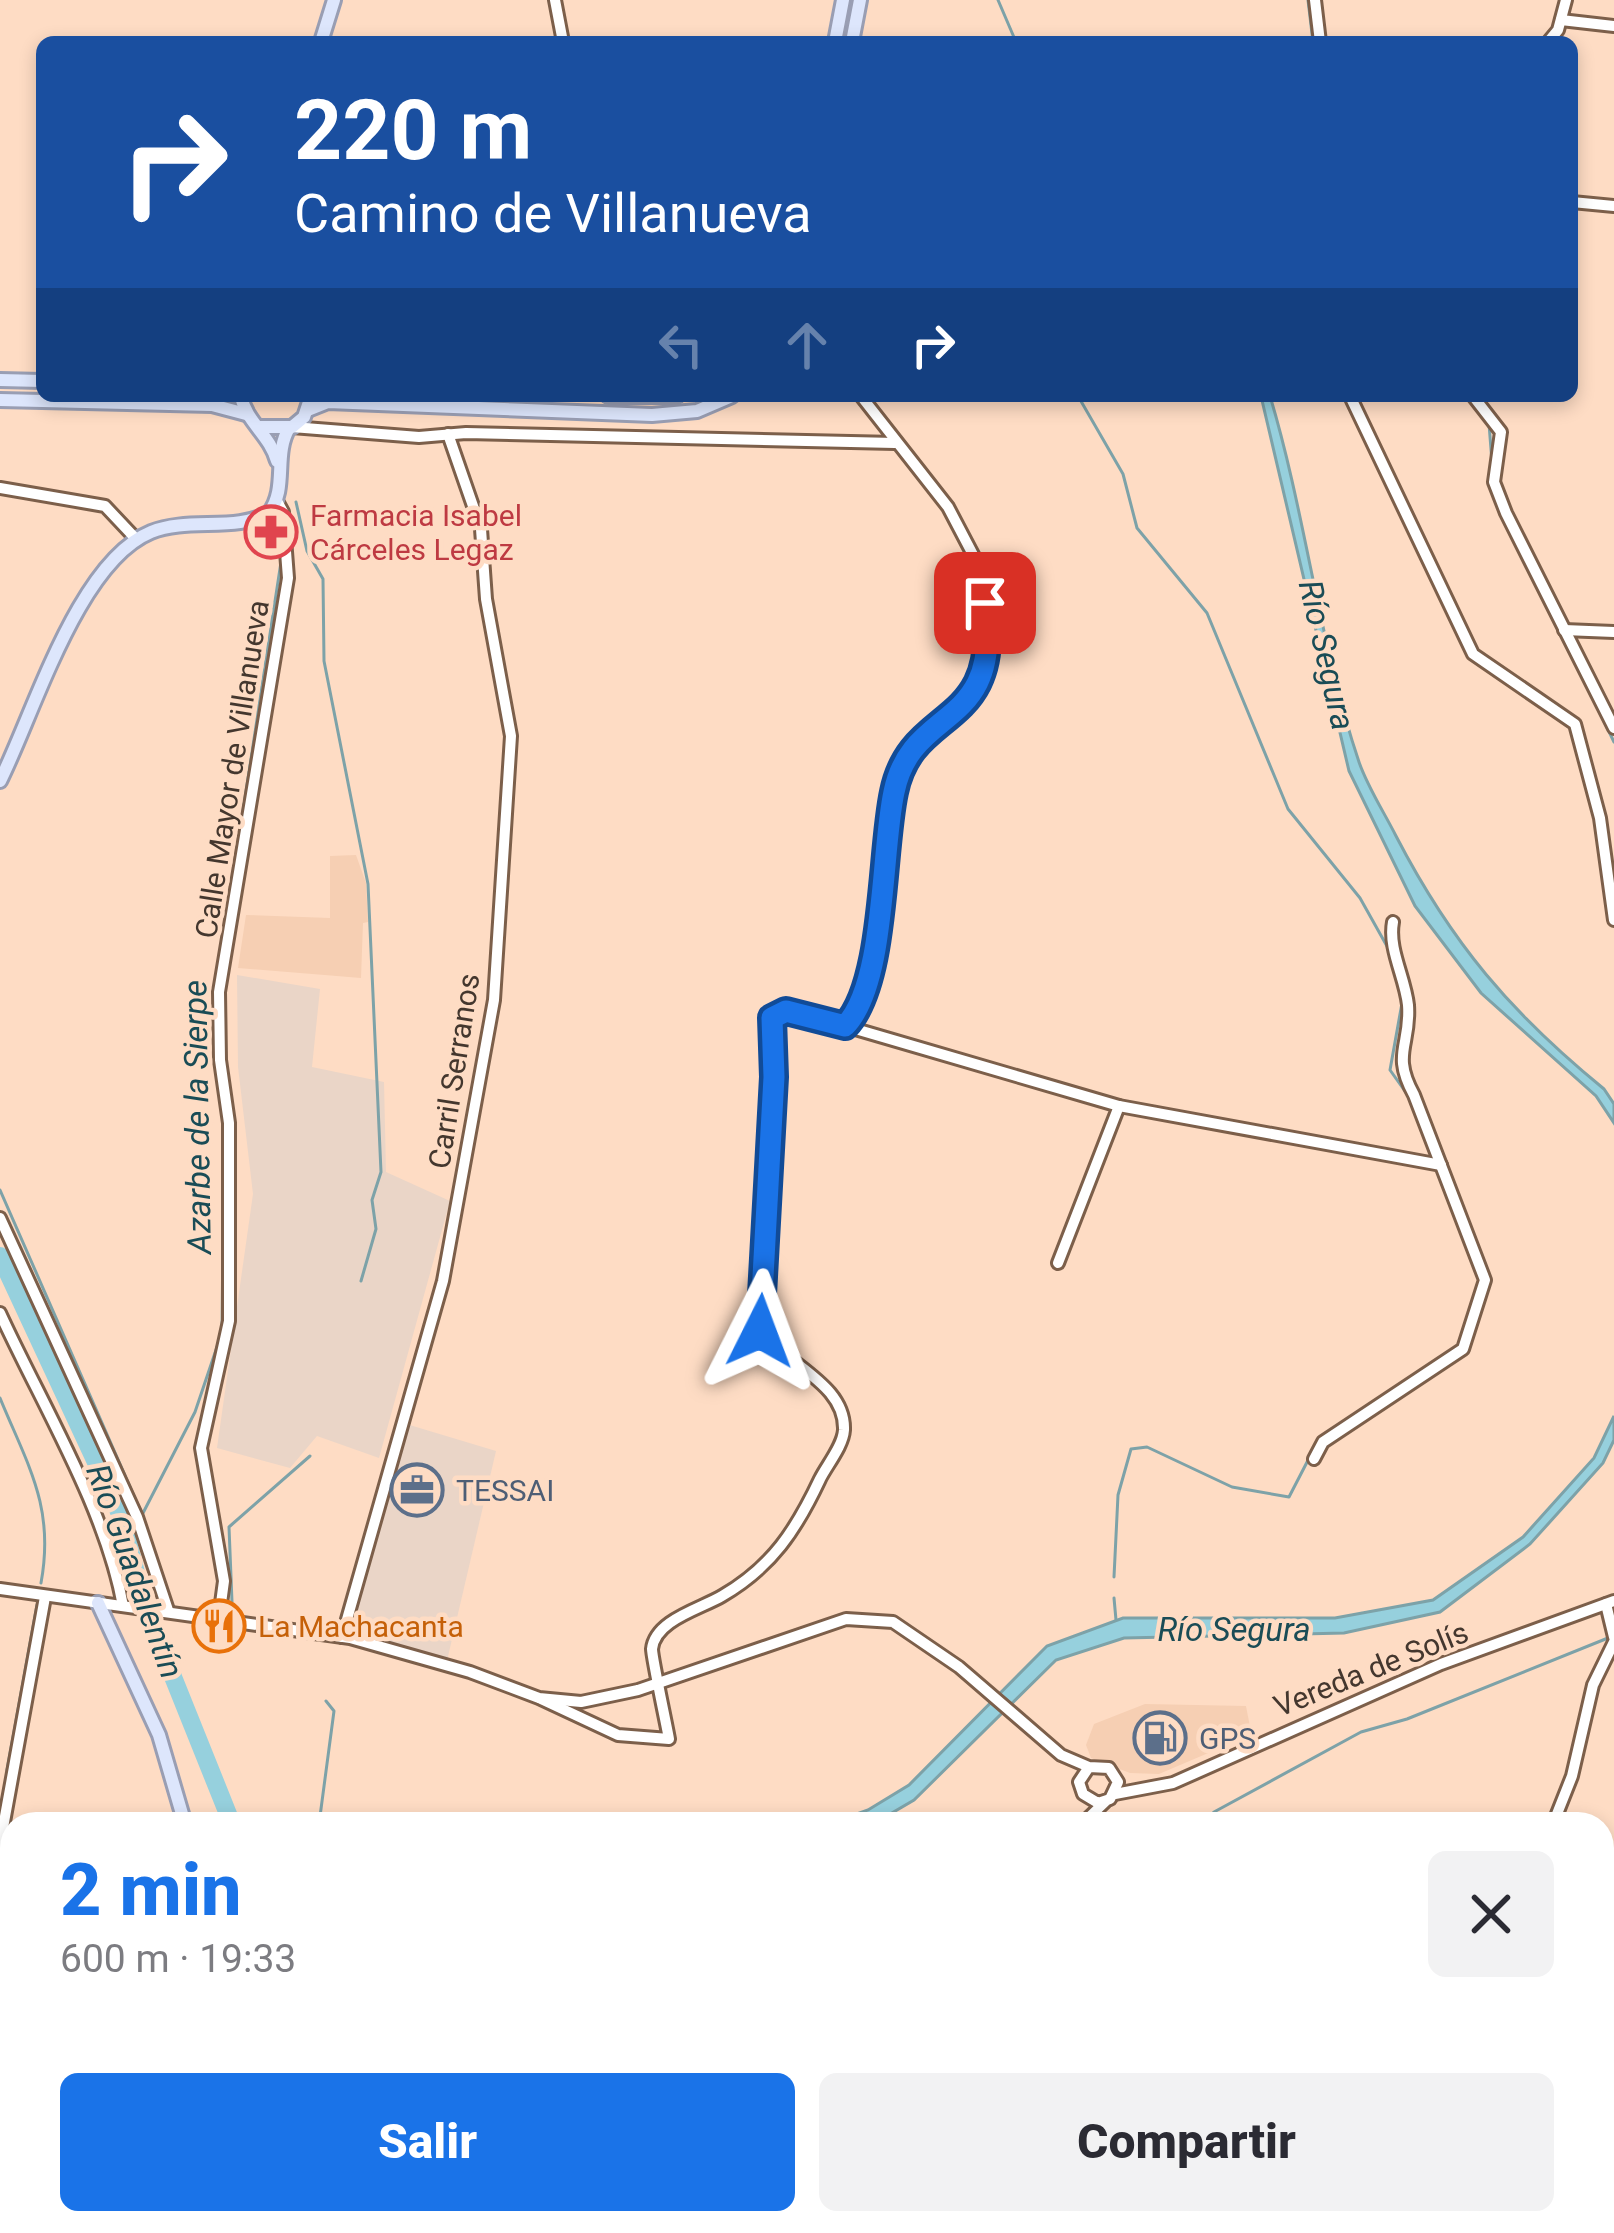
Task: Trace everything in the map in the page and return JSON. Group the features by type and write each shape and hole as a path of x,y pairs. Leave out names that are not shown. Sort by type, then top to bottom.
{"main road":[{"path":"323,36 334,0"},
{"path":"836,36 843,0"},
{"path":"853,36 860,0"},
{"path":"0,380 36,380"},
{"path":"0,400 36,401"},
{"path":"85,402 212,405 247,414"},
{"path":"244,402 279,468"},
{"path":"337,402 652,416 697,411 718,402"},
{"path":"0,781 74,620 107,571 136,540 176,524 258,518 277,501 279,468 291,428 309,403"},
{"path":"259,426 291,428"},
{"path":"98,1604 159,1736 181,1812"}],"street":[{"path":"555,0 562,36"},
{"path":"1315,0 1319,36"},
{"path":"1551,36 1567,0"},
{"path":"1561,20 1614,26"},
{"path":"1578,203 1614,206"},
{"path":"845,1026 861,1010 884,890 894,788 927,736 979,688 989,638 980,568 948,507 865,402"},
{"path":"1353,402 1473,654 1575,724 1600,818 1614,920"},
{"path":"1477,402 1501,432 1495,482 1614,728"},
{"path":"291,428 895,443"},
{"name":"Carril Serranos","path":"341,1637 443,1281 494,1000 511,736 486,599 481,529 448,434"},
{"path":"0,488 105,506 136,540"},
{"name":"Calle Mayor de Villanueva","path":"219,1618 224,1581 201,1448 229,1321 229,1123 220,1060 219,992 288,578 284,512 277,501"},
{"path":"1564,630 1614,632"},
{"path":"1600,818 1614,812"},
{"path":"1314,1459 1323,1442 1463,1349 1485,1280 1398,1067 1408,1009 1390,938 1393,922"},
{"path":"0,1589 341,1637 470,1672 618,1735 668,1739 661,1679 652,1652 658,1635 668,1623 728,1593 772,1560 808,1508 844,1429 839,1410 808,1370 766,1337 758,1317 774,1077 769,1028 778,1012 845,1026 1119,1106 1441,1166"},
{"path":"1058,1263 1119,1106"},
{"path":"0,1218 137,1517 168,1610"},
{"path":"0,1313 85,1496 118,1576 123,1606"},
{"path":"6,1812 45,1597"},
{"path":"1558,1812 1572,1775 1593,1685 1614,1640 1610,1602"},
{"name":"Vereda de Solís","path":"1116,1776 1148,1784 1173,1783 1320,1714 1610,1602"},
{"path":"542,1699 581,1702 638,1690 846,1619 893,1622 959,1667 1061,1755 1089,1767 1103,1765 1116,1776 1110,1798 1094,1812"},
{"path":"1061,1755 1087,1799 1083,1812"},
{"path":"1079,1782 1089,1767"},
{"name":"Vereda de Solís","path":"1110,1798 1148,1784"},
{"path":"1087,1799 1110,1798"}],"shaded area":[{"path":"356,855 366,883 368,922 363,923 361,978 238,968 246,915 330,918 330,856"},
{"path":"237,975 320,989 312,1067 384,1082 386,1172 450,1201 379,1458 317,1436 290,1468 217,1448 253,1194 238,1067"},
{"path":"403,1423 496,1451 446,1665 342,1637"},
{"name":"GPS","path":"1145,1704 1246,1706 1250,1727 1213,1751 1159,1774 1130,1773 1091,1758 1086,1745 1094,1724"}],"water":[{"name":"Río Segura","path":"1262,402 1272,402 1283,441 1333,671 1367,781 1417,875 1462,943 1540,1033 1604,1089 1614,1104 1614,1123 1596,1096 1481,993 1415,906 1349,771"},
{"name":"Río Segura","path":"1614,1416 1614,1440 1603,1463 1530,1544 1440,1612 1344,1633 1124,1638 1056,1660 914,1800 894,1812 862,1812 909,1785 1047,1646 1123,1618 1335,1618 1433,1600 1523,1537 1594,1458"}],"waterway":[{"path":"998,0 1013,36"},
{"path":"1308,0 1312,36"},
{"path":"1081,402 1123,474 1137,528 1207,613 1288,809 1360,898 1388,948"},
{"path":"1470,402 1476,408"},
{"path":"1489,424 1492,462"},
{"path":"296,502 307,551 323,579 324,661 368,884 381,1172 372,1200 376,1229 361,1281"},
{"name":"Azarbe de la Sierpe","path":"231,890 281,562"},
{"path":"1584,679 1614,742"},
{"name":"Azarbe de la Sierpe","path":"214,1000 214,1021"},
{"path":"1402,1003 1390,1070 1407,1094"},
{"name":"Azarbe de la Sierpe","path":"222,1332 224,1126"},
{"path":"0,1190 141,1512"},
{"name":"Río Guadalentín","path":"0,1256 121,1516 145,1607 227,1812"},
{"name":"Azarbe de la Sierpe","path":"142,1515 195,1412 219,1341"},
{"path":"0,1398 42,1509 41,1583"},
{"path":"1114,1577 1118,1495 1131,1449 1147,1447 1232,1487 1289,1497 1320,1437 1348,1419"},
{"path":"232,1602 229,1527 310,1456"},
{"path":"1114,1598 1116,1620"},
{"path":"7,1770 37,1605"},
{"path":"1214,1812 1361,1732 1407,1719 1608,1638"},
{"path":"321,1812 334,1711 326,1701"}],"place":[{"name":"Farmacia Isabel Cárceles Legaz","path":"271,532"},
{"name":"TESSAI","path":"417,1490"},
{"name":"La Machacanta","path":"219,1626"},
{"name":"GPS","path":"1160,1738"}],"route":[{"path":"760,1331 774,1077 772,1018 786,1011 845,1026 861,1010 884,890 894,788 927,736 979,688 986,674 985,603"}]}
